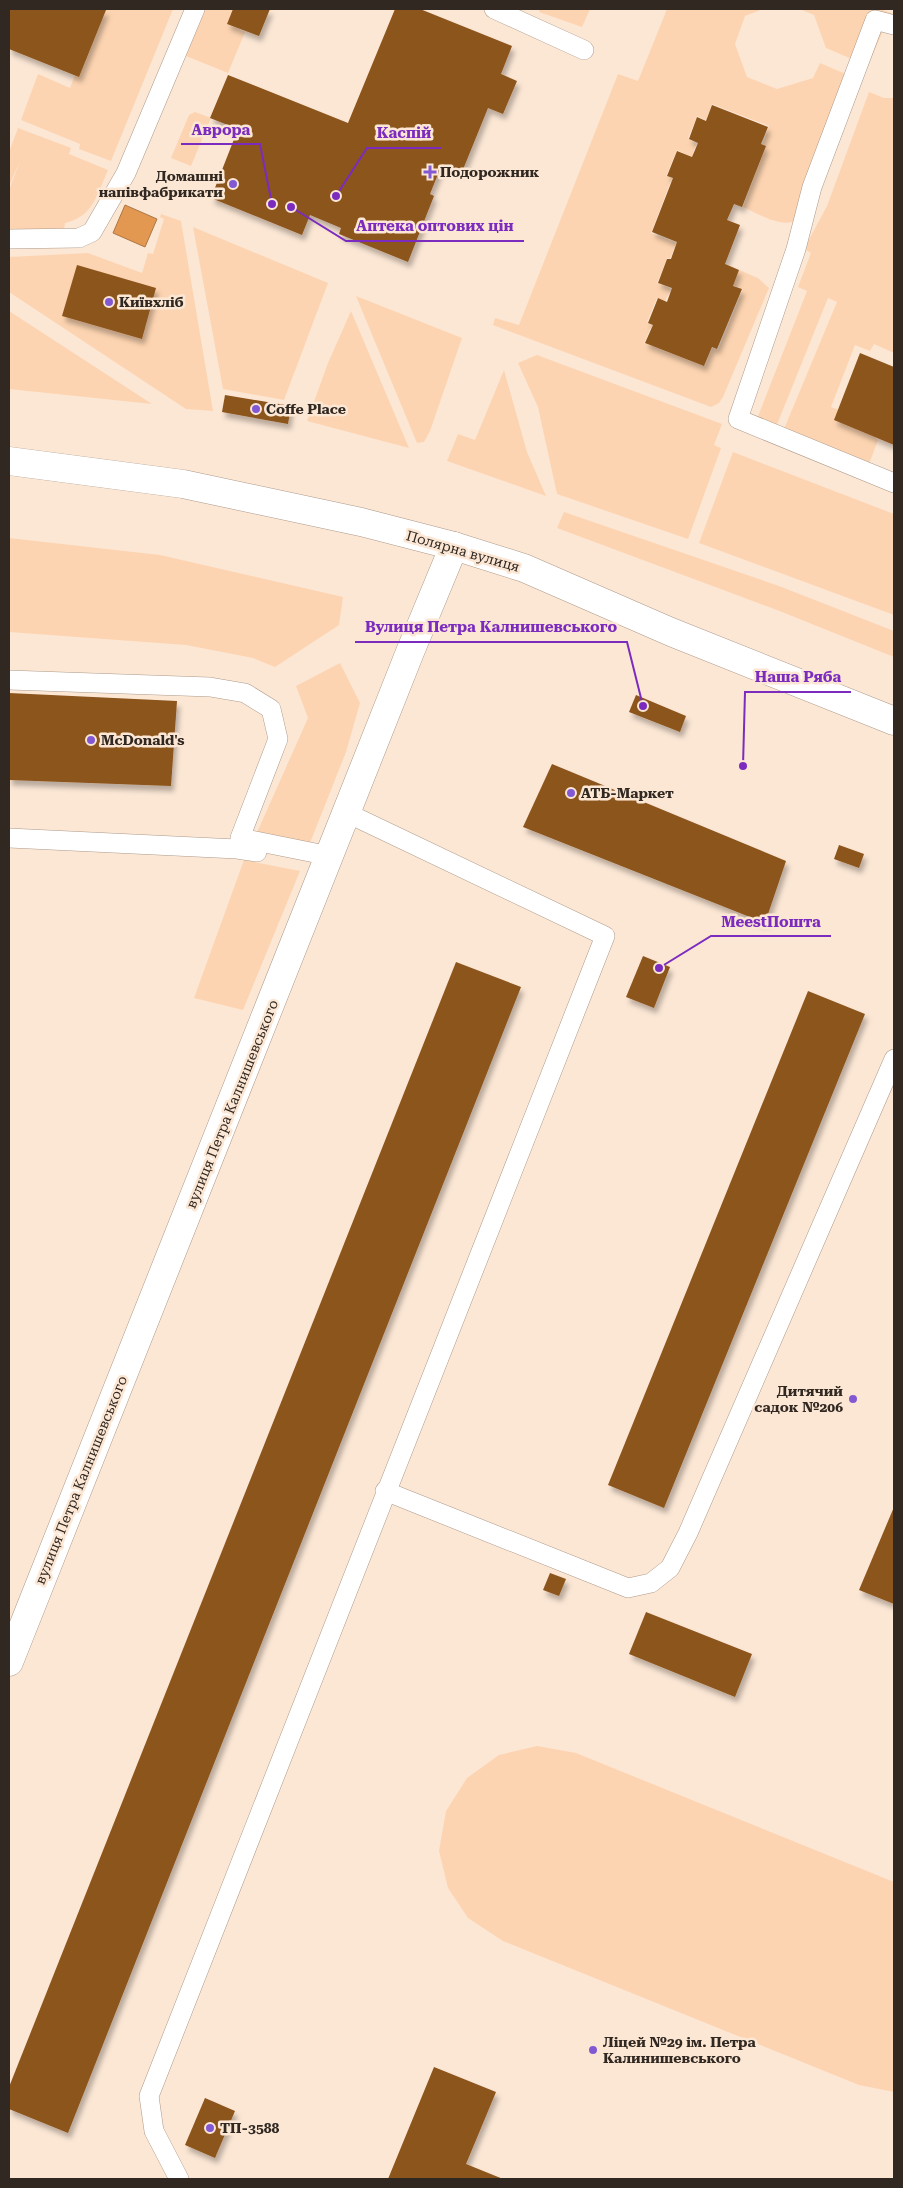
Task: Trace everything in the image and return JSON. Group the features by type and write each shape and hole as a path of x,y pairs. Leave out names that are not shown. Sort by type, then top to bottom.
{"street":[{"name":"Полярна вулиця","path":"9,461 183,484 361,522 454,546 524,568 672,632 894,721"},
{"name":"вулиця Петра Калнишевського","path":"9,1662 410,652 454,546"}],"lane":[{"path":"9,238 79,238 92,232 126,173 195,9"},
{"path":"494,9 584,50"},
{"path":"894,25 875,20 812,187 796,249 738,419 894,483"},
{"path":"9,680 210,687 246,693 271,709 278,739 240,838 328,861"},
{"path":"179,2179 154,2131 149,2096 385,1491 605,936 347,813"},
{"path":"9,838 237,849 328,861"},
{"path":"385,1491 628,1588 651,1583 670,1568 688,1533 888,1091 894,1059"}],"shaded area":[{"path":"74,9 173,9 111,161 79,149 80,144 21,120 38,74 70,88 97,19"},
{"path":"206,9 233,9 227,24 245,32 228,73 186,56"},
{"path":"540,9 590,9 582,27 539,12"},
{"path":"667,9 763,9 745,16 735,44 747,77 777,89 813,78 820,63 862,81 797,220 784,223 743,207 766,146 763,144 769,126 712,104 706,120 697,116 688,138 696,144 692,157 677,150 666,176 672,178 651,233 676,243 670,259 667,258 657,283 671,289 665,301 657,298 647,322 652,325 644,343 705,366 712,348 718,350 743,289 733,285 739,270 758,278 769,288 723,397 719,403 711,407 493,325 495,318 519,325 618,74 638,81"},
{"path":"800,9 880,9 894,14 894,21 888,19 868,66 826,48 814,15"},
{"path":"869,92 884,98 894,98 894,353 874,344 870,351 855,345 831,407 847,413 877,433 875,438 878,440 869,464 784,429 837,302 828,298 776,427 755,424 807,291 798,287 811,253 804,249 827,206"},
{"path":"195,112 211,118 191,166 171,158 189,115"},
{"path":"18,128 71,148 69,154 108,170 93,203 75,220 65,223 64,230 9,232 9,190 20,161 9,186 9,152"},
{"path":"125,205 157,219 145,247 113,233"},
{"path":"161,214 181,221 213,411 186,409 9,292 9,257 88,253 142,273 148,253 153,254 164,219 160,217"},
{"path":"193,227 328,283 284,400 223,389"},
{"path":"356,296 462,338 430,431 424,442 417,443"},
{"path":"9,311 152,404 9,389"},
{"path":"351,311 409,448 307,421 328,363"},
{"path":"537,355 722,424 714,445 721,448 688,539 557,494 538,407 518,363"},
{"path":"504,370 527,452 546,496 447,461 458,434 475,440"},
{"path":"733,452 894,514 894,615 699,543"},
{"path":"564,512 779,586 894,631 894,657 777,610 557,528"},
{"path":"9,538 160,555 343,597 339,625 275,667 253,658 186,645 9,632"},
{"path":"340,663 360,703 346,752 308,848 255,837 308,718 296,686"},
{"path":"244,860 300,871 243,1010 194,998"},
{"path":"537,1746 576,1753 894,1882 894,2092 859,2085 503,1941 468,1918 448,1888 439,1851 446,1811 467,1778 499,1755"}],"building":[{"path":"9,9 106,10 79,77 9,49"},
{"path":"233,9 270,9 259,36 227,24"},
{"path":"395,9 420,9 512,46 501,74 517,81 503,114 488,108 462,172 442,164 430,194 434,196 408,262 339,234 341,228 310,215 302,235 211,198 238,129 210,118 228,75 348,123"},
{"path":"712,105 768,127 761,144 766,146 742,207 734,204 727,220 740,225 725,264 739,270 733,286 742,289 717,349 712,347 704,366 645,343 653,325 648,323 658,298 667,302 672,288 658,283 667,259 671,259 677,242 652,232 673,178 667,176 677,151 692,157 698,143 689,139 697,117 706,121"},
{"name":"Київхліб","path":"77,265 156,288 142,339 62,316"},
{"path":"860,353 894,367 894,445 834,420"},
{"name":"Coffe Place","path":"225,395 291,406 288,424 222,412"},
{"name":"McDonald's","path":"9,693 177,701 171,786 9,780"},
{"path":"636,695 686,716 680,732 629,712"},
{"path":"552,764 786,861 765,923 523,827"},
{"path":"839,845 864,854 859,868 834,859"},
{"path":"643,956 670,967 654,1008 626,997"},
{"path":"456,962 521,987 68,2133 9,2109 9,2087"},
{"path":"808,991 865,1014 664,1508 608,1485"},
{"path":"894,1507 894,1604 859,1590"},
{"path":"550,1573 566,1579 559,1596 543,1590"},
{"path":"646,1612 752,1654 735,1697 629,1654"},
{"path":"434,2067 496,2092 466,2164 503,2179 388,2179"},
{"name":"ТП-3588","path":"205,2098 235,2111 215,2158 185,2145"}],"place":[{"name":"Подорожник","path":"430,172"},
{"name":"Домашні напівфабрикати","path":"233,184"},
{"name":"Каспій","path":"336,196"},
{"name":"Аврора","path":"272,204"},
{"name":"Аптека оптових цін","path":"291,207"},
{"name":"Київхліб","path":"109,302"},
{"name":"Coffe Place","path":"256,409"},
{"name":"Вулиця Петра Калнишевського","path":"643,706"},
{"name":"McDonald's","path":"91,740"},
{"name":"Наша Ряба","path":"743,766"},
{"name":"АТБ-Маркет","path":"571,793"},
{"name":"MeestПошта","path":"659,968"},
{"name":"Дитячий садок №206","path":"853,1399"},
{"name":"Ліцей №29 ім. Петра Калинишевського","path":"593,2050"},
{"name":"ТП-3588","path":"210,2128"}]}
